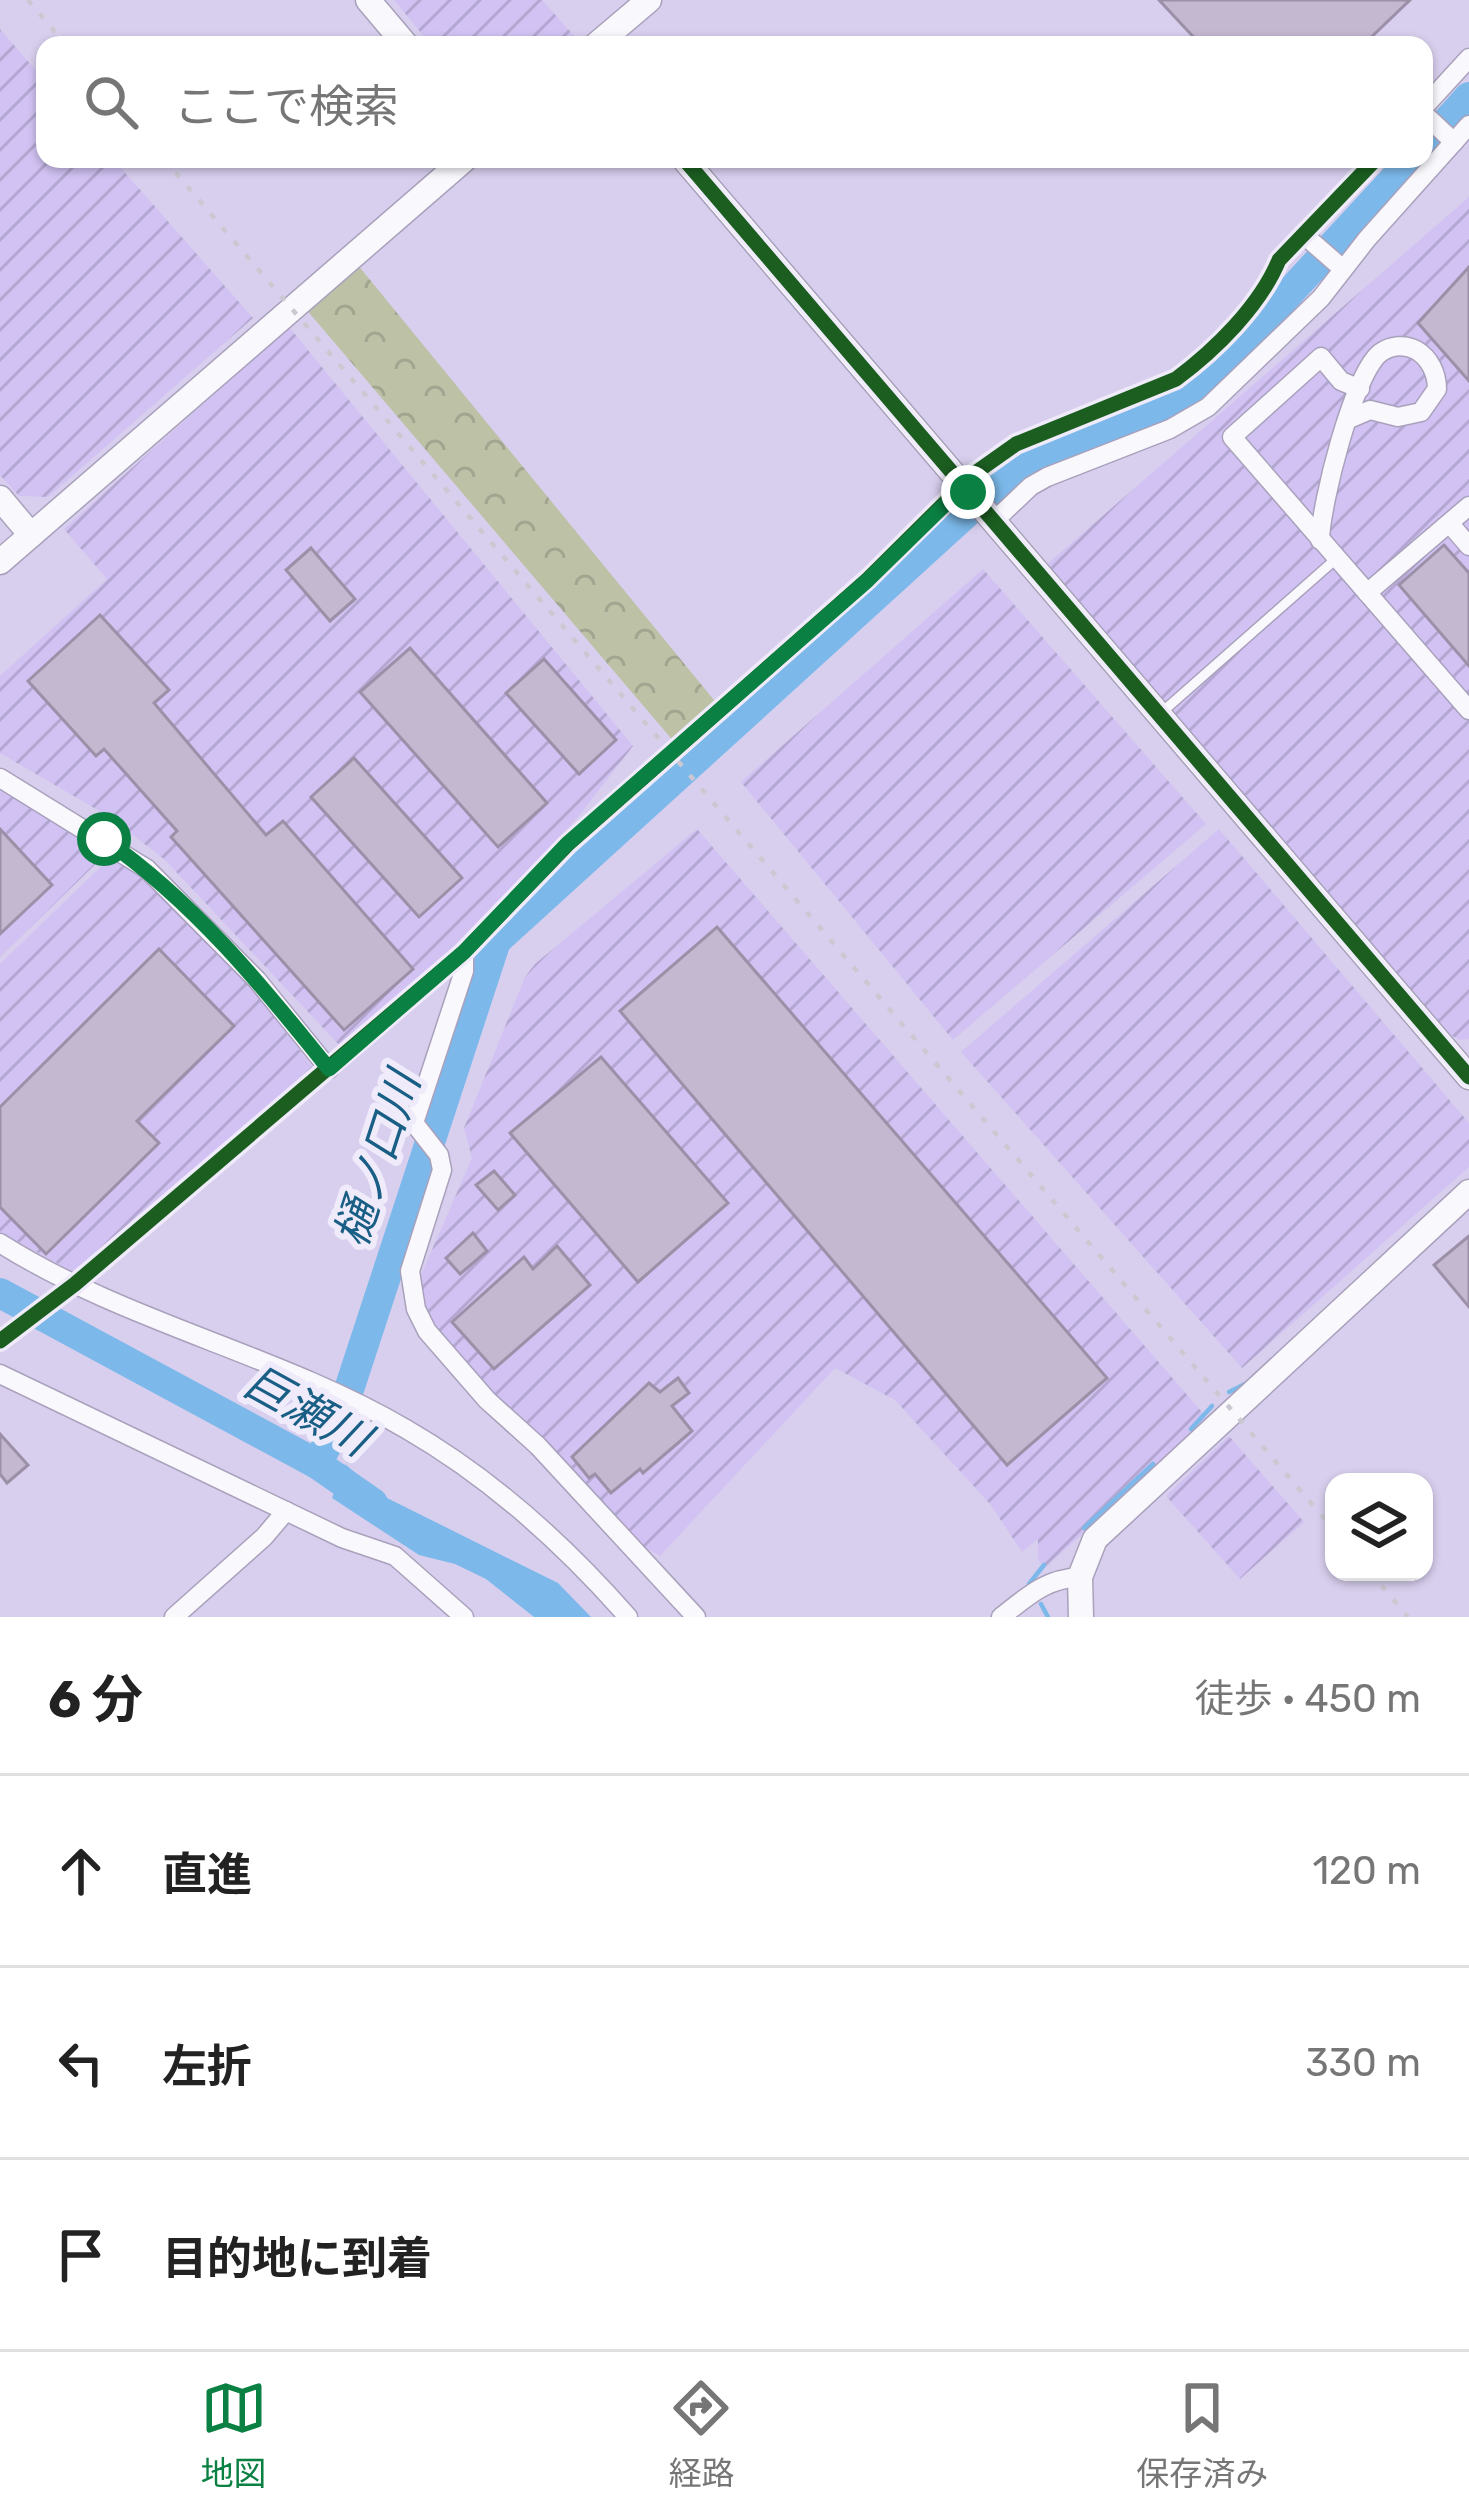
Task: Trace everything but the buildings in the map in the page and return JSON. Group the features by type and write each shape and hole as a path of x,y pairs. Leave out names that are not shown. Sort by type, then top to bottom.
{"street":[{"path":"368,0 398,36"},
{"path":"607,36 649,0"},
{"path":"1433,101 1469,58"},
{"path":"1433,121 1451,140"},
{"path":"1433,160 1469,125"},
{"path":"0,562 456,168"},
{"path":"692,168 1468,1072"},
{"path":"0,1341 72,1286 464,952 567,844 868,580 965,489 976,472 1016,444 1128,405 1193,366 1271,279 1280,260 1307,238 1368,168"},
{"path":"990,518 1047,477 1208,407 1321,298 1340,266 1426,168"},
{"path":"1307,238 1340,266"},
{"path":"1320,540 1323,500 1349,419 1360,389 1376,358 1398,346 1425,357 1438,386 1432,401 1414,415 1393,417 1370,410 1349,419"},
{"path":"1360,389 1341,381 1322,358 1232,437 1469,710"},
{"path":"1128,405 1141,438"},
{"path":"0,498 32,535"},
{"path":"1367,593 1469,506"},
{"path":"1450,524 1469,546"},
{"path":"0,778 147,869 257,980 329,1069"},
{"path":"464,952 464,971 414,1123 439,1155 442,1170 410,1271 416,1309 427,1331 458,1369 538,1446 696,1617"},
{"path":"1082,1617 1084,1558 1108,1526 1469,1192"},
{"path":"0,1244 72,1286 405,1428 485,1480 543,1530 628,1617"},
{"path":"0,1374 342,1538 395,1556 464,1617"},
{"path":"174,1617 264,1537 286,1511"},
{"path":"1001,1617 1041,1585 1056,1578 1080,1577"}],"lane":[{"path":"1160,714 1337,558"}],"shaded area":[{"path":"394,0 542,0 574,36 424,36"},
{"path":"0,29 36,71 36,168 121,168 253,318 48,497 19,496 0,475"},
{"path":"1469,197 1469,1039 1460,1040 1443,1031 1044,567"},
{"path":"289,327 633,746 578,817 461,940 343,1049 164,859 108,816 0,753 0,676 107,579 64,529"},
{"path":"983,569 1206,824 953,1040 741,782"},
{"path":"0,790 107,853 0,957"},
{"path":"697,829 1208,1419 1045,1568 1038,1559 1038,1539 1022,1552 990,1504 895,1400 835,1368 660,1556 635,1542 500,1403 448,1346 422,1307 421,1275 472,1158 464,1128 525,977"},
{"path":"1219,829 1469,1123 1469,1167 1242,1368 961,1052"},
{"path":"112,856 186,917 251,987 314,1069 73,1272 0,1232 0,964"},
{"path":"1229,1436 1304,1522 1240,1579 1166,1496"}],"green space":[{"path":"357,264 718,705 675,743 305,308"}],"water":[{"path":"345,1464 379,1494 558,1583 591,1617 534,1617 486,1579 455,1564 419,1555 332,1498"}],"waterway":[{"name":"樋ノ口川","path":"1433,137 1469,97"},
{"name":"樋ノ口川","path":"317,1464 337,1426 496,941 1007,476 1157,413 1203,386 1405,168"},
{"name":"巨瀬川","path":"0,1293 317,1464 373,1503"},
{"path":"1229,1392 1245,1384"},
{"path":"1191,1429 1212,1406"},
{"path":"1084,1528 1153,1464"},
{"path":"1029,1584 1044,1565"},
{"path":"1041,1604 1048,1617"}],"railway":[{"path":"28,0 58,36"},
{"path":"172,168 1325,1519"},
{"path":"1378,1581 1408,1617"}],"cycle path":[{"path":"692,168 1469,1077"},
{"path":"0,1341 75,1284 464,952 567,845 868,579 975,473 1016,444 1176,379 1206,355 1248,310 1279,260 1367,168"}],"route":[{"path":"104,839 147,869 196,915 257,980 329,1069 464,952 567,844 868,580 963,487 968,492"}]}
